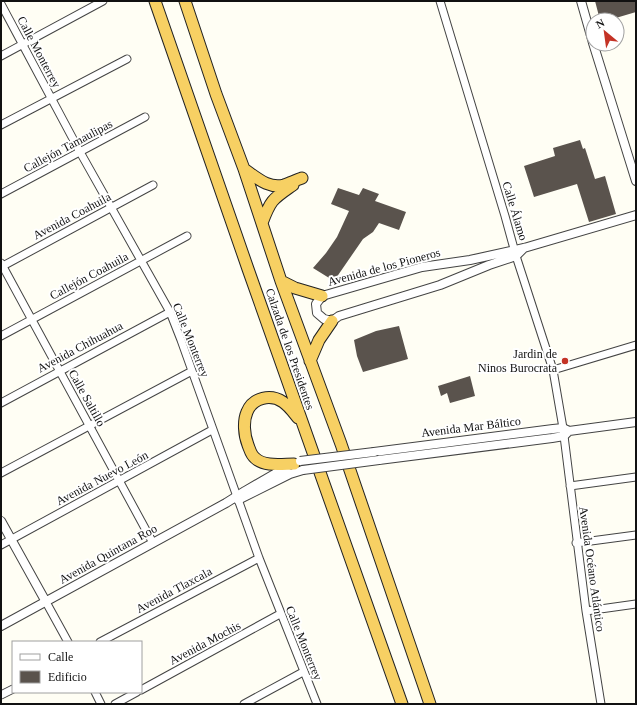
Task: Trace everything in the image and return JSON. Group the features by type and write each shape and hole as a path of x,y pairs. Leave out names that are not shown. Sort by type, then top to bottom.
{"highway":[{"name":"Calzada de los Presidentes","path":"155,1 302,424 402,704"},
{"name":"Calzada de los Presidentes","path":"185,1 216,94 244,169 280,281 341,444 430,704"},
{"path":"244,169 263,182 277,186 302,178 276,196 270,203 262,223"},
{"path":"280,281 295,288 322,296"},
{"path":"310,361 319,340 332,321"},
{"path":"299,465 268,464 255,459 247,442 245,429 247,411 258,400 267,397 274,398 283,401 302,424"}],"street":[{"path":"1,56 103,1"},
{"name":"Calle Álamo","path":"440,1 515,253 553,370 565,432"},
{"path":"581,1 636,181"},
{"name":"Calle Monterrey","path":"1,4 80,152 170,312 259,558 317,704"},
{"path":"1,125 127,59"},
{"name":"Callejón Tamaulipas","path":"1,194 145,117"},
{"name":"Avenida Coahuila","path":"2,266 153,185"},
{"path":"322,296 316,304 317,313 324,319 332,321 340,316 440,285 524,248 636,215"},
{"name":"Callejón Coahuila","path":"1,336 187,236"},
{"name":"Avenida de los Pioneros","path":"322,296 422,267 515,253"},
{"path":"470,260 474,264 474,271"},
{"name":"Calle Saltillo","path":"2,266 153,543"},
{"name":"Avenida Chihuahua","path":"1,403 170,312"},
{"path":"553,370 636,345"},
{"path":"1,474 192,371"},
{"name":"Avenida Mar Báltico","path":"299,465 379,460 636,422"},
{"name":"Avenida Nuevo León","path":"1,545 212,430"},
{"name":"Avenida Mar Báltico","path":"299,465 374,452 565,432"},
{"name":"Avenida Océano Atlántico","path":"565,432 576,543 601,704"},
{"name":"Avenida Quintana Roo","path":"1,626 226,503 290,474 299,465"},
{"path":"570,486 636,477"},
{"path":"1,521 67,641"},
{"path":"576,543 636,535"},
{"name":"Avenida Tlaxcala","path":"102,641 259,558"},
{"path":"586,611 636,604"},
{"name":"Avenida Mochis","path":"142,689 280,614"},
{"path":"244,704 303,672"},
{"path":"1,695 12,690"},
{"path":"96,693 101,704"},
{"path":"115,704 135,693"}],"building":[{"path":"595,1 636,1 636,12 625,15 625,12 598,12"},
{"path":"580,140 583,149 585,148 595,179 605,176 616,214 589,222 577,184 534,197 524,166 555,156 553,148"},
{"path":"338,188 359,195 363,188 379,194 375,201 406,212 399,230 379,223 373,232 363,239 334,281 313,268 337,237 349,211 331,204"},
{"path":"399,326 408,359 363,372 357,356 354,340 376,331"},
{"path":"470,376 475,396 450,403 447,393 441,396 438,386"}],"place":[{"name":"Jardin de Ninos Burocrata","path":"565,361"}]}
